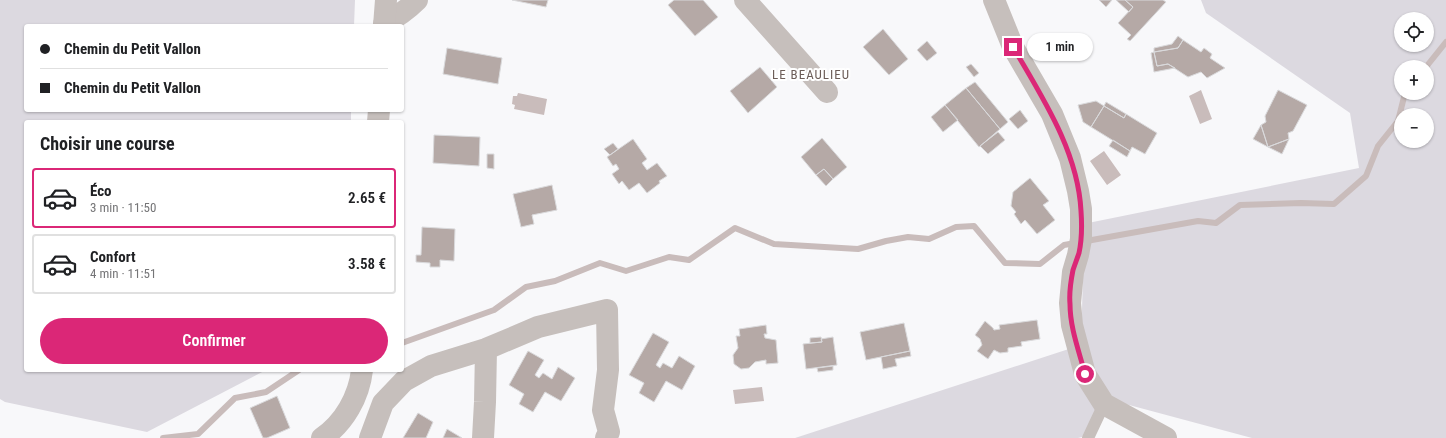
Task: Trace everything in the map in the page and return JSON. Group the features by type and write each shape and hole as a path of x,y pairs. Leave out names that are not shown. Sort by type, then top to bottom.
{"street":[{"path":"384,24 386,0"},
{"path":"386,24 397,18 417,0"},
{"path":"745,0 827,92"},
{"path":"994,0 1013,47 1052,114 1070,158 1081,209 1080,247 1073,272 1070,303 1072,326 1085,374 1104,404 1166,438"},
{"path":"370,438 383,403 404,381 431,366 486,349 538,327 607,310 608,370 603,410 609,432 606,438"},
{"path":"483,438 486,349"},
{"path":"322,438 334,430 343,418 357,391 362,372"}],"lane":[{"path":"1088,438 1104,404"}],"shaded area":[{"path":"0,0 355,0 354,24 24,24 24,112 351,112 351,120 24,120 24,372 262,372 147,432 5,402 0,399"},
{"path":"1201,0 1446,0 1446,438 1252,438 1103,398 1082,437 1078,438 795,438 1081,345 1083,274 1088,223 1359,168 1350,113 1206,13"},
{"path":"1201,90 1212,119 1200,124 1189,96"},
{"path":"518,93 547,99 544,115 514,109 515,105 512,104 513,96 517,96"},
{"path":"1104,151 1121,175 1107,185 1090,161"},
{"path":"762,387 764,401 735,404 733,390"}],"building":[{"path":"512,0 548,0 546,7"},
{"path":"674,0 703,0 718,17 695,36 668,5"},
{"path":"1099,0 1112,0 1106,7"},
{"path":"1116,0 1125,0 1133,7 1129,12"},
{"path":"1125,0 1163,0 1166,2 1130,41 1127,39 1131,35 1118,23 1133,7"},
{"path":"883,29 908,59 889,75 863,47"},
{"path":"1178,36 1183,40 1178,48 1154,52 1154,48 1172,44"},
{"path":"1183,40 1201,52 1204,48 1212,54 1210,58 1225,68 1207,78 1201,72 1188,77 1168,64 1157,66 1154,52 1178,48"},
{"path":"927,41 937,53 927,61 917,50"},
{"path":"447,48 502,58 498,84 443,74"},
{"path":"1154,52 1157,66 1168,64 1175,68 1154,72 1151,53"},
{"path":"971,64 979,73 974,77 966,67"},
{"path":"760,67 777,87 748,113 730,91"},
{"path":"975,82 1008,122 1000,129 966,88"},
{"path":"966,88 1000,129 979,147 945,105"},
{"path":"1278,90 1307,105 1293,131 1288,133 1289,139 1268,147 1261,125 1266,122 1265,116"},
{"path":"1096,101 1104,106 1091,127 1083,122 1078,105"},
{"path":"1106,102 1126,114 1124,118 1104,106"},
{"path":"945,105 958,120 943,132 931,117"},
{"path":"1104,106 1124,118 1126,114 1157,133 1145,154 1132,147 1130,151 1091,127"},
{"path":"1020,110 1028,121 1018,129 1009,119"},
{"path":"1261,125 1268,147 1253,139"},
{"path":"998,132 1005,140 988,154 980,146"},
{"path":"434,135 480,137 479,166 433,163"},
{"path":"822,138 847,167 833,179 824,169 816,175 801,157"},
{"path":"633,139 647,159 642,163 647,170 657,163 667,176 659,181 660,183 647,193 639,183 629,190 622,181 619,184 612,174 619,169 616,164 613,166 607,157"},
{"path":"1289,139 1282,154 1268,147"},
{"path":"1113,140 1130,151 1127,157 1109,146"},
{"path":"613,143 618,149 610,155 604,149"},
{"path":"487,154 494,154 494,169 487,168"},
{"path":"824,169 833,179 826,186 816,175"},
{"path":"1030,178 1049,201 1043,205 1055,220 1037,234 1025,220 1021,224 1014,214 1016,212 1011,206 1013,192"},
{"path":"552,185 557,210 532,215 534,224 521,227 513,194"},
{"path":"422,227 455,229 454,261 440,260 440,267 430,267 430,263 416,262 416,255 421,255"},
{"path":"1037,320 1040,339 1021,342 1022,346 1008,348 1008,352 1000,353 994,350 988,359 977,351 982,345 980,339 975,335 985,321 994,330 1000,329 999,325"},
{"path":"904,323 910,351 866,360 860,332"},
{"path":"766,325 767,334 764,334 765,338 776,340 778,363 766,364 766,360 755,362 749,368 741,369 734,364 733,355 738,348 736,336 740,336 739,329"},
{"path":"653,333 669,342 656,365 660,368 663,363 672,368 679,356 695,366 682,390 666,381 654,402 639,393 644,383 629,375"},
{"path":"821,337 822,342 810,343 810,338"},
{"path":"833,337 837,365 806,369 803,344 822,342 821,339"},
{"path":"528,351 544,360 535,375 539,378 543,373 552,379 558,367 575,378 561,401 545,392 533,412 519,404 524,394 509,385"},
{"path":"910,351 911,356 895,359 897,366 883,369 881,357"},
{"path":"833,366 833,370 818,372 817,368"},
{"path":"277,396 290,428 267,438 263,438 250,408"},
{"path":"418,413 433,422 426,438 403,438"},
{"path":"447,429 462,438 443,438"}],"waterway":[{"path":"1432,60 1446,42"},
{"path":"404,342 494,310 526,287 555,281 600,263 626,271 669,257 689,260 735,228 774,244 858,249 886,241 908,237 929,239 956,227 974,226 1005,263 1040,264 1064,245 1198,221 1216,223 1240,205 1301,203 1334,204 1366,176 1378,146 1398,121 1403,100"},
{"path":"163,438 198,434 235,398 266,392 296,372"}],"district":[{"name":"LE BEAULIEU","path":"811,74"}],"route":[{"path":"1013,47 1052,114 1070,158 1078,191 1081,209 1081,239 1073,272 1070,303 1072,326 1085,374"}]}
